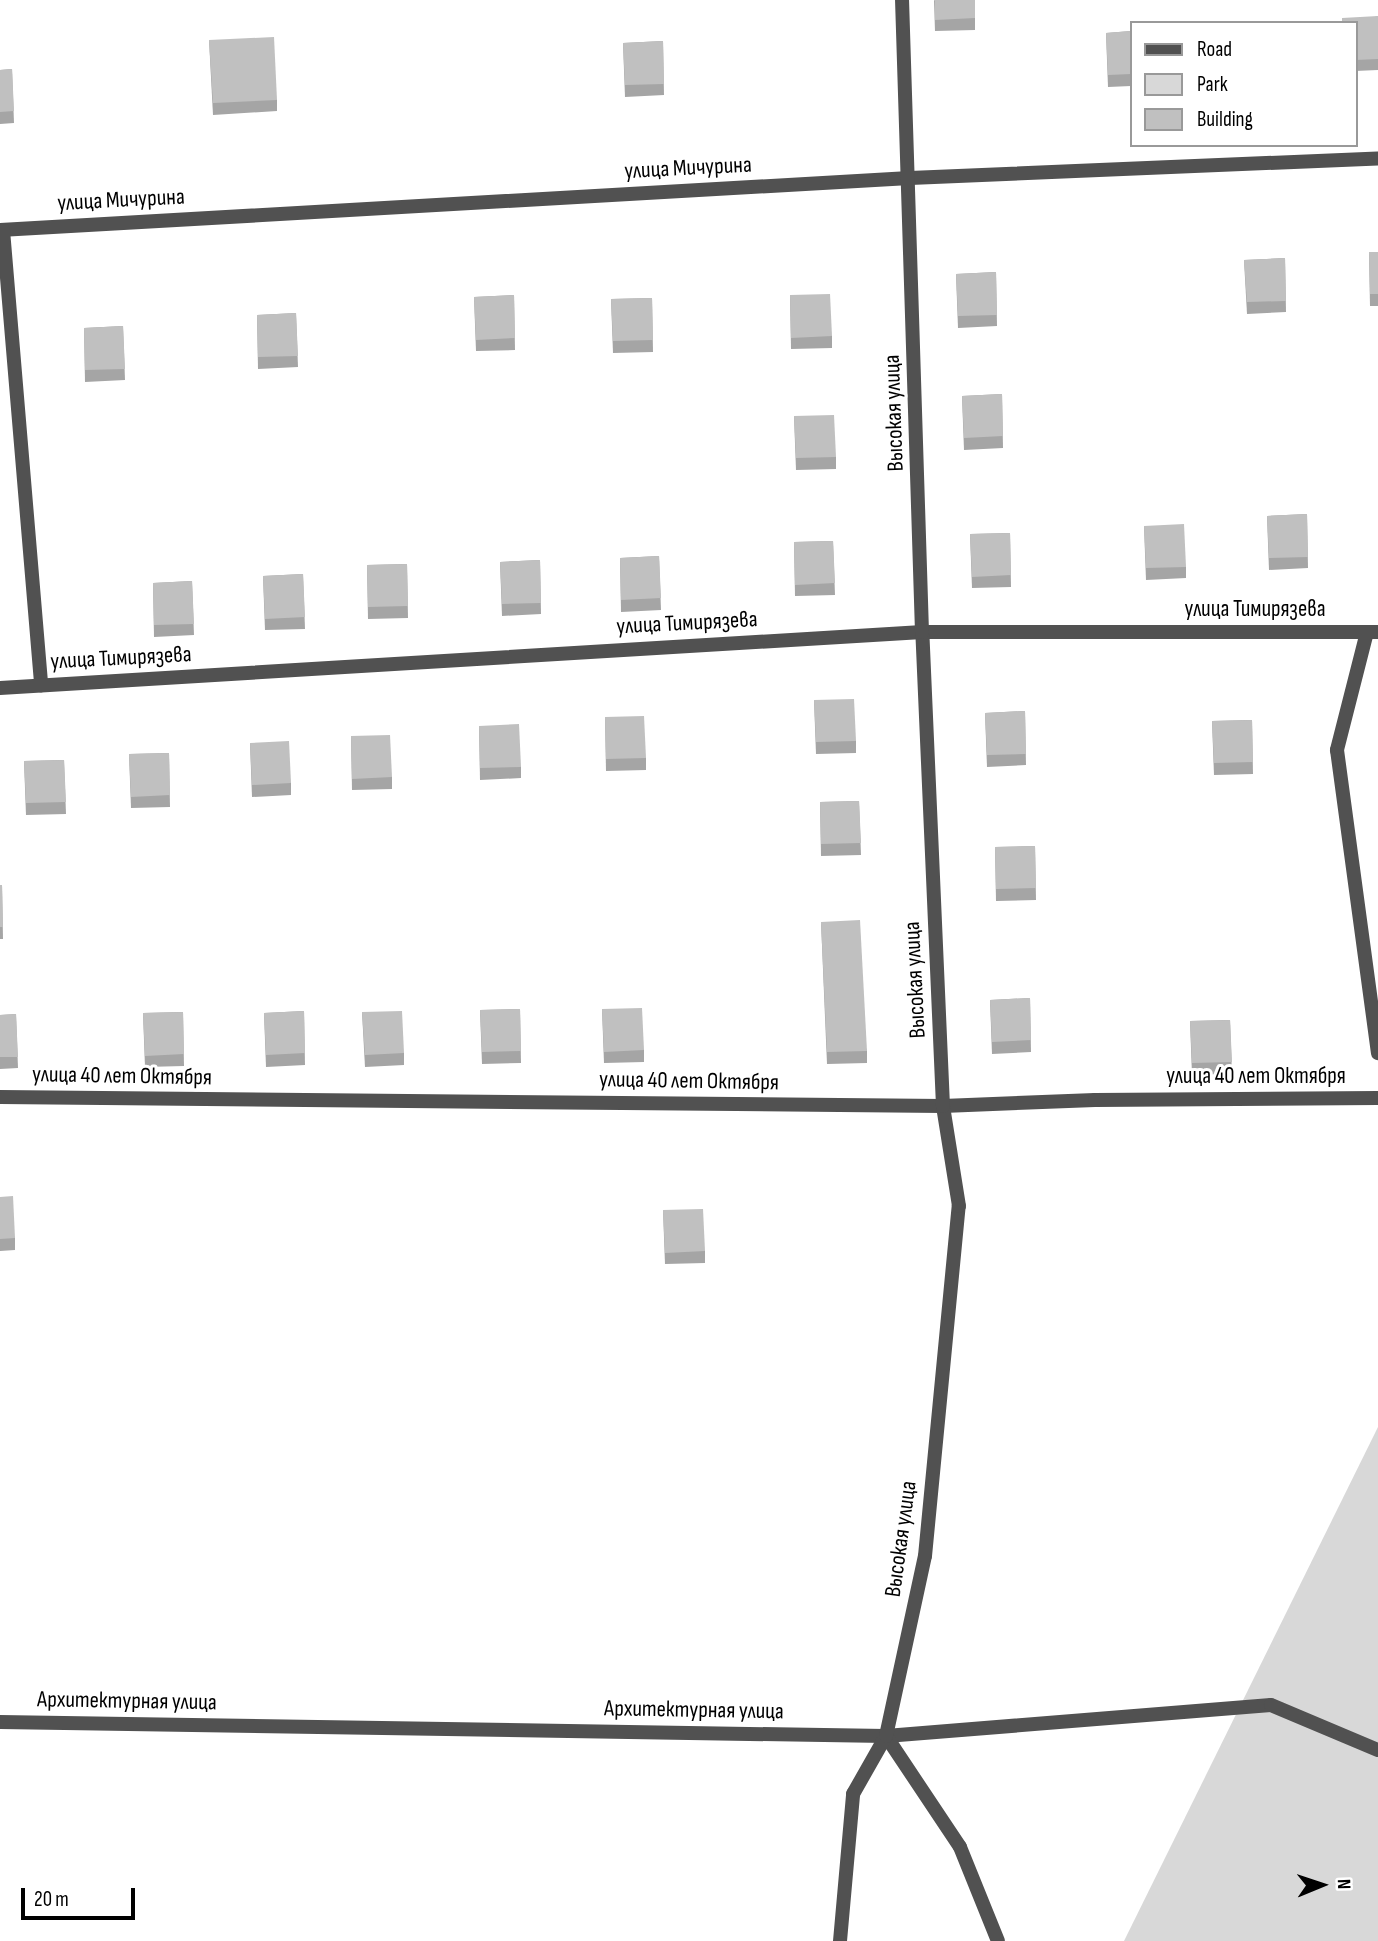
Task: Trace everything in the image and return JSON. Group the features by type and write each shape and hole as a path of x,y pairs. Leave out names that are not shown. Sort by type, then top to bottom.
{"street":[{"name":"Высокая улица","path":"839,1941 853,1794 886,1736 925,1556 959,1206 943,1106 922,632 910,178 902,0"},
{"name":"улица Мичурина","path":"1,230 910,178 1378,158"},
{"path":"1,230 41,685"},
{"name":"улица Тимирязева","path":"0,688 922,632 1373,632"},
{"path":"1373,632 1337,750 1378,1053"},
{"name":"улица 40 лет Октября","path":"0,1097 943,1106 1095,1100 1378,1098"},
{"name":"Архитектурная улица","path":"0,1722 886,1736 1271,1705 1378,1750"},
{"path":"886,1736 960,1847 998,1941"}],"green space":[{"path":"1378,1427 1378,1941 1124,1941"}],"building":[{"path":"935,0 975,0 975,18 935,20"},
{"path":"1378,16 1378,59 1357,60 1357,21 1342,21 1342,18"},
{"path":"1130,31 1130,74 1108,75 1106,33"},
{"path":"274,37 277,100 213,103 209,40"},
{"path":"663,41 664,84 625,85 623,43"},
{"path":"12,69 14,111 0,112 0,70"},
{"path":"1369,252 1378,252 1378,294 1370,294"},
{"path":"1285,258 1286,301 1247,302 1244,260"},
{"path":"996,272 997,315 958,316 956,274"},
{"path":"830,294 832,336 791,338 790,295"},
{"path":"514,295 515,338 476,340 474,297"},
{"path":"652,298 653,340 613,341 611,299"},
{"path":"296,313 298,356 258,357 257,315"},
{"path":"123,326 125,369 85,370 84,328"},
{"path":"1002,394 1003,436 964,438 962,396"},
{"path":"834,415 836,457 796,458 794,416"},
{"path":"1307,514 1308,557 1269,558 1267,516"},
{"path":"1184,524 1186,567 1146,568 1144,526"},
{"path":"1010,533 1011,575 972,577 970,534"},
{"path":"833,541 835,583 795,585 794,542"},
{"path":"659,556 661,598 621,600 620,558"},
{"path":"540,560 541,603 502,604 500,562"},
{"path":"407,564 408,606 368,607 367,565"},
{"path":"303,574 305,617 265,619 263,576"},
{"path":"192,581 194,624 154,625 153,583"},
{"path":"854,699 856,741 816,742 814,700"},
{"path":"1025,711 1026,754 987,755 985,713"},
{"path":"644,716 646,758 606,759 605,717"},
{"path":"1252,720 1253,762 1214,763 1212,721"},
{"path":"519,724 521,767 480,768 479,726"},
{"path":"390,735 392,777 352,779 351,736"},
{"path":"289,741 291,783 252,785 250,743"},
{"path":"169,753 170,795 131,797 129,754"},
{"path":"64,760 66,802 26,803 24,761"},
{"path":"859,801 861,843 821,844 820,802"},
{"path":"1035,846 1036,888 996,889 995,847"},
{"path":"2,885 3,927 0,927"},
{"path":"860,920 867,1051 827,1052 821,922"},
{"path":"1030,998 1031,1040 992,1042 990,1000"},
{"path":"642,1008 644,1050 604,1052 602,1009"},
{"path":"520,1009 521,1051 482,1052 480,1010"},
{"path":"304,1011 305,1053 266,1055 264,1013"},
{"path":"402,1011 404,1053 365,1055 362,1012"},
{"path":"183,1012 184,1054 145,1056 143,1013"},
{"path":"16,1014 18,1057 0,1057 0,1015"},
{"path":"1230,1020 1232,1062 1192,1063 1190,1021"},
{"path":"13,1196 15,1238 0,1239 0,1197"},
{"path":"703,1209 705,1251 665,1253 663,1210"}]}
